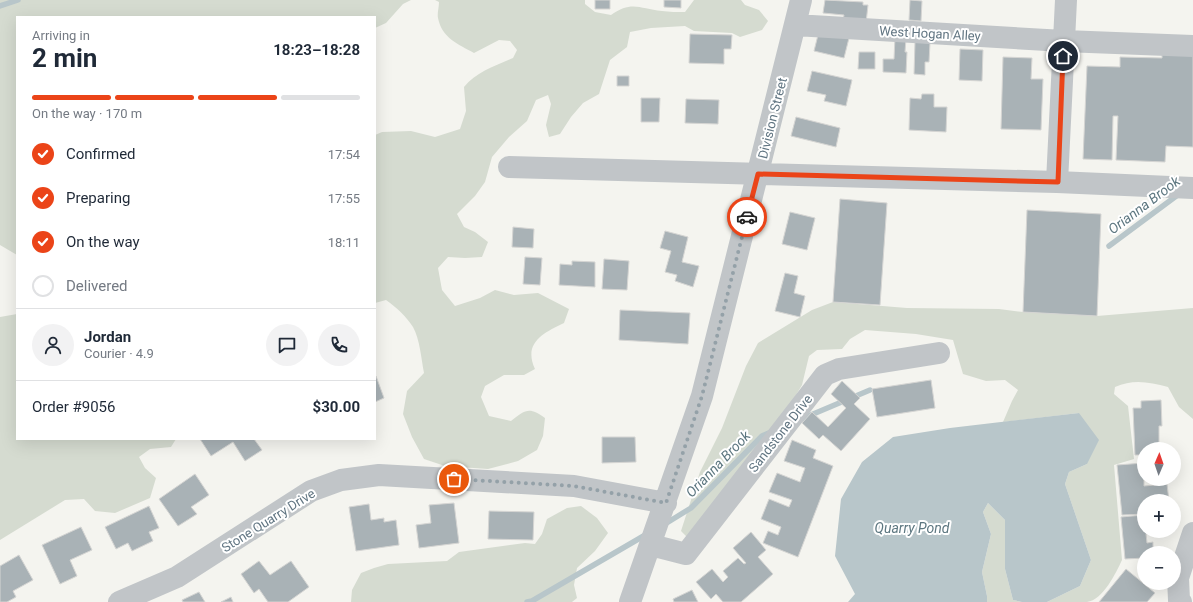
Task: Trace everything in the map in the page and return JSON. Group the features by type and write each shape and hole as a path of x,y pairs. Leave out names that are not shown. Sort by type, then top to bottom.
{"street":[{"name":"Division Street","path":"630,602 666,503 702,396 801,0"},
{"path":"1058,182 1066,0"},
{"name":"West Hogan Alley","path":"795,25 1064,41 1193,46"},
{"path":"509,167 1058,182 1193,188"},
{"name":"Sandstone Drive","path":"651,545 686,554 825,375 839,369 939,353"},
{"name":"Stone Quarry Drive","path":"119,602 177,577 311,491 341,480 379,475 574,486 666,503"},
{"path":"1181,602 1179,600 1178,578 1193,533"}],"shaded area":[{"path":"0,0 411,0 403,4 386,23 376,28 376,16 16,16 16,254 0,245"},
{"path":"435,0 585,0 585,4 595,12 611,15 618,10 631,7 685,12 694,0 741,0 745,5 759,10 768,21 762,30 740,37 732,33 694,31 685,26 651,28 630,32 627,47 610,60 599,94 583,103 571,117 560,134 549,137 546,125 551,104 548,95 536,100 527,121 509,137 492,157 485,182 475,196 457,214 464,227 475,232 488,242 482,257 448,257 438,268 442,290 455,306 480,298 495,290 514,295 538,293 569,309 564,323 542,335 533,346 532,360 535,369 524,375 504,375 485,386 481,397 489,416 511,421 524,412 531,411 540,414 545,418 543,436 537,450 518,461 488,469 445,466 424,459 412,437 403,414 407,391 424,373 417,338 413,327 404,315 386,300 376,303 376,135 382,132 411,131 435,137 460,129 466,111 464,87 480,73 513,58 517,50 510,41 499,40 474,53 452,40 443,31 440,25 438,16 439,2"},
{"path":"833,302 907,308 999,309 1023,312 1097,316 1193,308 1193,419 1179,407 1168,387 1135,382 1122,384 1115,387 1114,394 1128,406 1134,459 1114,465 1122,560 1104,591 1093,600 1087,602 1047,602 1080,586 1091,560 1065,484 1069,472 1087,464 1079,413 1003,422 1018,390 1005,380 986,381 963,374 953,340 916,334 865,330 850,339 842,349 817,350 809,356 802,385 787,410 690,540 681,531 700,472 722,428 746,366 758,343 812,310"},
{"path":"16,314 16,440 175,440 171,447 150,449 139,457 145,468 156,478 150,498 115,513 95,511 84,499 65,500 0,540 0,317"},
{"path":"988,503 1005,520 1005,569 1013,600 1022,602 987,602 982,572 991,534 983,512"},
{"path":"581,506 597,518 608,533 595,551 577,568 574,585 577,598 572,602 351,602 352,590 361,573 388,564 447,561 459,552 525,543 535,544 542,534 547,519 567,508"}],"water":[{"name":"Quarry Pond","path":"1079,413 1099,440 1087,464 1069,472 1065,484 1091,560 1080,586 1047,602 1022,602 1013,600 1005,569 1005,520 988,503 983,512 991,534 982,572 987,602 848,602 855,594 835,556 841,499 862,462 893,437 950,428"}],"building":[{"path":"595,0 610,0 610,9 595,9"},
{"path":"664,0 681,0 681,8 664,7"},
{"path":"825,0 863,2 863,5 868,5 866,23 843,20 844,15 823,13"},
{"path":"910,0 922,1 921,21 909,20"},
{"path":"819,31 849,38 844,58 814,51"},
{"path":"690,34 732,35 731,49 724,49 724,64 689,63"},
{"path":"895,37 906,38 906,73 883,72 883,59 894,59"},
{"path":"915,42 930,43 929,62 925,62 925,75 914,74"},
{"path":"960,49 983,50 982,81 959,80"},
{"path":"859,52 875,52 875,69 858,69"},
{"path":"1162,53 1193,54 1193,147 1166,146 1165,162 1116,160 1118,116 1113,116 1112,160 1083,159 1087,66 1120,67 1120,57 1162,58"},
{"path":"1003,57 1032,58 1031,79 1043,79 1041,130 1001,129"},
{"path":"812,71 852,80 846,106 824,101 826,95 807,91"},
{"path":"617,76 629,76 629,86 617,86"},
{"path":"922,94 934,94 934,107 947,107 946,132 909,130 910,98 921,99"},
{"path":"641,98 660,98 659,122 641,122"},
{"path":"686,99 719,100 718,124 685,123"},
{"path":"796,117 840,128 836,147 791,136"},
{"path":"840,199 887,203 880,305 833,302"},
{"path":"1027,210 1101,214 1097,316 1023,312"},
{"path":"790,212 815,218 807,250 782,244"},
{"path":"513,227 534,229 533,248 512,247"},
{"path":"665,231 688,237 682,262 699,266 693,287 675,281 677,275 665,272 671,251 660,248"},
{"path":"525,257 542,258 540,285 523,284"},
{"path":"604,259 629,261 627,290 602,289"},
{"path":"572,261 595,262 595,287 559,285 560,264 572,265"},
{"path":"785,273 798,276 794,293 805,296 800,317 775,311"},
{"path":"620,310 690,313 688,344 619,340"},
{"path":"376,376 384,398 376,402"},
{"path":"931,380 935,408 877,417 872,389"},
{"path":"842,381 860,398 854,404 870,419 841,451 823,435 819,439 802,423 812,412 828,427 846,408 831,394"},
{"path":"1161,400 1162,426 1159,426 1159,442 1137,442 1137,455 1135,455 1133,408 1141,408 1141,401"},
{"path":"602,437 635,437 636,462 602,463"},
{"path":"201,440 255,440 262,450 245,461 233,442 211,456"},
{"path":"792,440 816,450 813,458 833,466 798,557 763,543 768,531 778,535 781,527 761,519 769,499 789,507 792,500 769,492 777,473 800,482 805,468 784,461"},
{"path":"1137,464 1137,486 1167,486 1168,494 1137,494 1137,514 1122,515 1117,465"},
{"path":"195,474 209,495 191,507 197,514 178,526 159,499"},
{"path":"454,503 459,543 419,548 416,525 431,523 429,505"},
{"path":"369,504 371,520 384,518 384,522 396,520 399,545 356,551 349,507"},
{"path":"149,506 159,528 149,532 153,541 132,551 128,543 116,549 105,527"},
{"path":"489,511 534,512 533,540 488,539"},
{"path":"1137,516 1137,538 1146,538 1147,543 1153,542 1153,546 1137,546 1137,558 1125,559 1121,517"},
{"path":"81,527 92,550 70,560 77,576 60,584 42,545"},
{"path":"751,532 766,550 758,557 773,574 741,602 723,602 716,594 711,599 696,582 712,569 723,582 728,577 723,571 738,558 744,564 746,563 733,548"},
{"path":"19,555 33,580 13,591 16,597 7,602 0,602 0,566"},
{"path":"259,561 270,575 291,561 309,587 288,602 268,602 259,589 254,593 241,574"},
{"path":"1126,569 1137,578 1137,590 1151,590 1155,593 1147,602 1099,602"},
{"path":"692,590 698,602 674,602 673,599"},
{"path":"199,592 205,602 183,602 182,600"},
{"path":"231,597 233,602 221,602"}],"waterway":[{"path":"0,6 18,0"},
{"name":"Orianna Brook","path":"1109,246 1179,194"},
{"name":"Orianna Brook","path":"799,420 870,390"},
{"name":"Orianna Brook","path":"665,524 691,508 762,436 771,432"},
{"name":"Orianna Brook","path":"527,602 532,601 647,534"}],"way so far":[{"path":"454,479 574,486 666,503 702,396 747,217"}],"route":[{"path":"747,217 758,174 1058,182 1063,56"}]}
